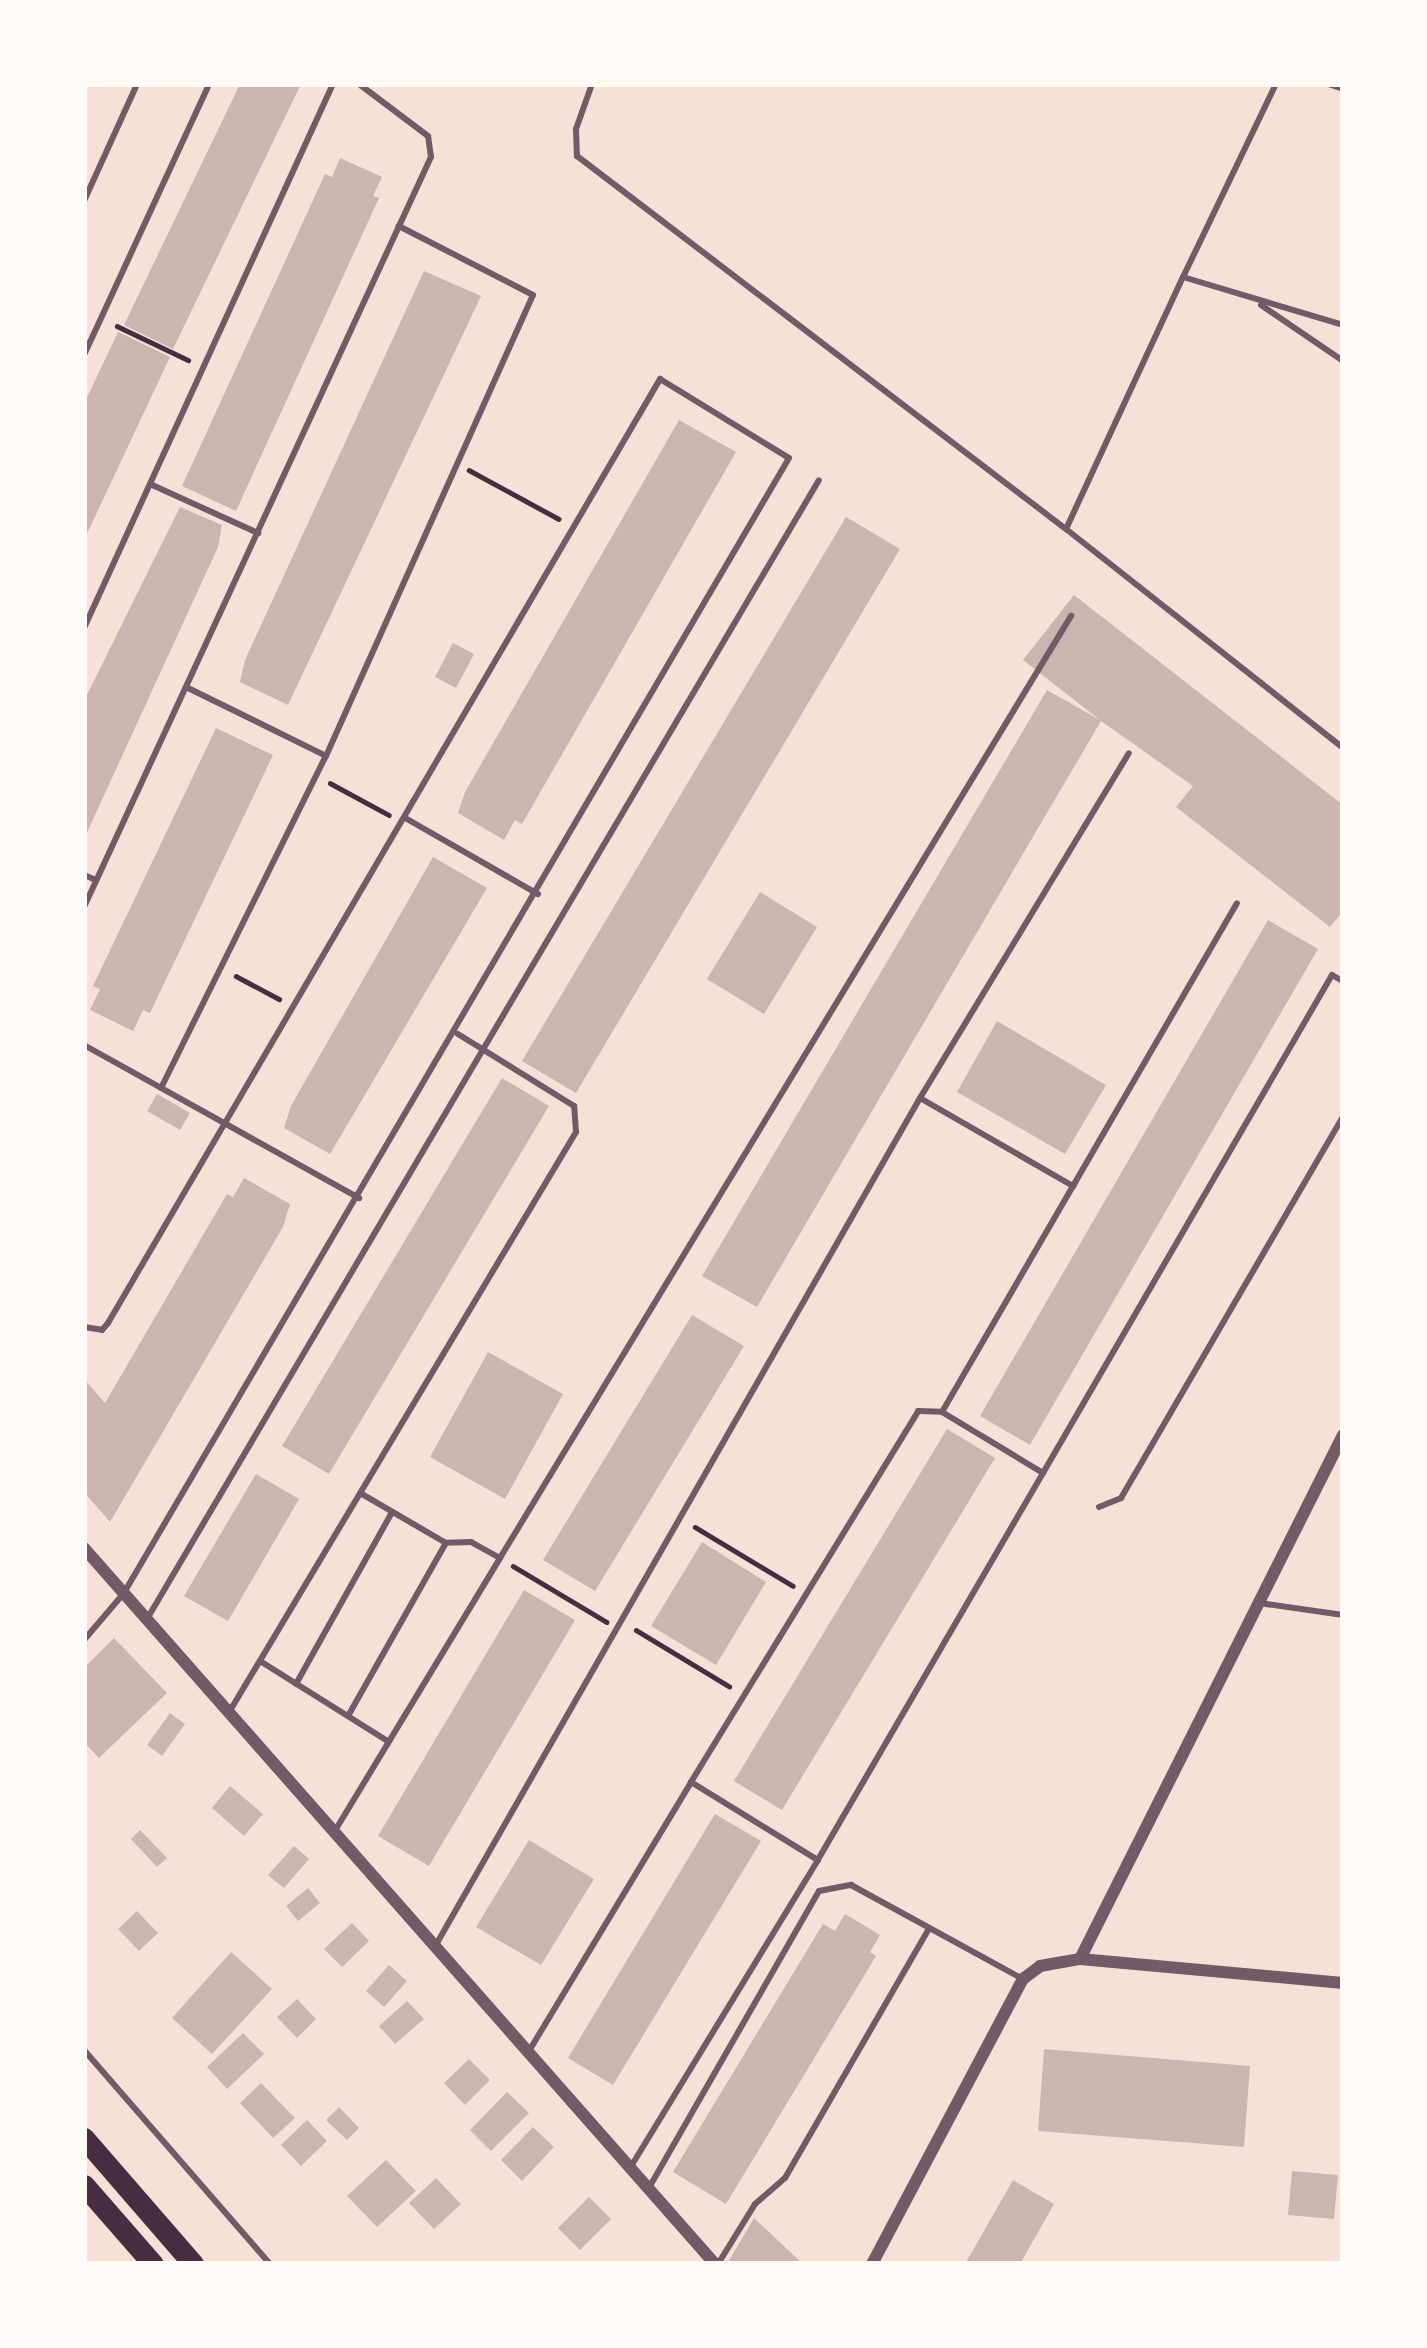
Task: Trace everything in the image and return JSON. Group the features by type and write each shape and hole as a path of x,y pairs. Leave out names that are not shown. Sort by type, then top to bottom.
{"main road":[{"path":"84,2138 194,2264"},
{"path":"84,2185 152,2264"}],"street":[{"path":"1080,1959 1343,1435"},
{"path":"84,1548 717,2264"},
{"path":"872,2264 1023,1979 1058,1960 1080,1959 1343,1983"}],"lane":[{"path":"84,201 137,84"},
{"path":"84,355 209,84"},
{"path":"84,628 333,84"},
{"path":"84,907 432,146 393,102 359,84"},
{"path":"592,84 576,129 577,156 1343,748"},
{"path":"1066,530 1276,84"},
{"path":"1328,84 1343,89"},
{"path":"161,1088 326,756 533,295 399,226"},
{"path":"1183,277 1343,325"},
{"path":"1253,300 1343,361"},
{"path":"84,1327 102,1330 108,1323 406,821 660,379 789,458 458,1034 124,1593 84,1640"},
{"path":"147,1619 819,480"},
{"path":"150,484 258,533"},
{"path":"334,1832 1071,616"},
{"path":"186,687 326,756"},
{"path":"435,1946 920,1098 1129,754"},
{"path":"406,821 538,894"},
{"path":"84,875 96,880"},
{"path":"942,1412 1238,903"},
{"path":"630,2168 818,1860 1332,975 1343,981"},
{"path":"229,1712 576,1132 574,1106 458,1034"},
{"path":"84,1046 360,1198"},
{"path":"920,1098 1073,1186"},
{"path":"1099,1507 1121,1498 1343,1115"},
{"path":"528,2052 911,1419 929,1408 942,1412 1043,1473"},
{"path":"360,1493 446,1543 471,1542 500,1558"},
{"path":"296,1684 392,1512"},
{"path":"348,1716 446,1543"},
{"path":"1259,1603 1343,1615"},
{"path":"260,1661 389,1742"},
{"path":"691,1782 818,1860"},
{"path":"648,2189 819,1891 851,1885 1023,1979"},
{"path":"717,2264 755,2204 785,2178 929,1930"},
{"path":"84,2050 271,2264"}],"path":[{"path":"100,319 204,368"},
{"path":"457,464 574,527"},
{"path":"316,776 406,821"},
{"path":"221,968 295,1008"},
{"path":"680,1518 806,1594"},
{"path":"500,1558 744,1695"}],"building":[{"path":"240,84 301,84 173,349 124,325"},
{"path":"340,158 382,177 373,196 379,198 236,511 182,486 325,174 332,177"},
{"path":"424,271 481,296 288,705 240,682 245,660"},
{"path":"118,332 170,357 84,540 84,404"},
{"path":"679,420 736,452 522,824 515,820 504,840 458,813 465,792"},
{"path":"180,507 222,525 218,547 84,839 84,701"},
{"path":"846,517 900,549 576,1093 522,1061"},
{"path":"1074,595 1343,805 1343,911 1330,927 1176,807 1193,786 1101,721 757,1307 702,1276 1047,690 1100,720 1023,660"},
{"path":"453,643 474,654 456,688 435,677"},
{"path":"216,728 273,755 150,1013 143,1010 133,1031 90,1010 100,989 93,986"},
{"path":"433,857 487,888 330,1154 284,1128 291,1106"},
{"path":"760,892 817,927 764,1014 707,979"},
{"path":"1268,920 1318,949 1030,1445 980,1416"},
{"path":"997,1021 1106,1085 1065,1154 957,1092"},
{"path":"502,1078 549,1106 329,1474 282,1446"},
{"path":"157,1094 190,1113 180,1130 147,1111"},
{"path":"244,1178 290,1204 283,1227 110,1522 84,1492 84,1379 105,1403 227,1194 233,1197"},
{"path":"692,1315 744,1346 595,1591 543,1560"},
{"path":"488,1352 563,1394 505,1499 430,1457"},
{"path":"947,1429 995,1458 782,1810 734,1781"},
{"path":"256,1474 299,1499 228,1621 184,1596"},
{"path":"702,1542 766,1582 716,1665 651,1626"},
{"path":"524,1590 575,1620 429,1866 378,1836"},
{"path":"114,1638 167,1693 99,1758 84,1742 84,1668"},
{"path":"170,1713 185,1724 162,1756 147,1745"},
{"path":"230,1786 263,1814 244,1836 212,1808"},
{"path":"715,1814 761,1841 613,2085 568,2058"},
{"path":"140,1830 167,1858 157,1867 131,1839"},
{"path":"529,1840 594,1879 541,1965 476,1927"},
{"path":"294,1846 309,1859 284,1888 268,1875"},
{"path":"308,1888 320,1903 298,1921 286,1906"},
{"path":"137,1911 158,1933 139,1951 118,1929"},
{"path":"845,1914 880,1935 870,1952 876,1956 726,2204 673,2172 823,1924 835,1931"},
{"path":"352,1923 369,1941 342,1967 324,1949"},
{"path":"231,1952 272,1989 212,2054 172,2018"},
{"path":"389,1965 407,1981 384,2007 366,1991"},
{"path":"297,1999 316,2019 297,2038 277,2017"},
{"path":"407,2001 424,2019 395,2044 379,2026"},
{"path":"243,2033 264,2054 227,2089 207,2067"},
{"path":"1044,2049 1250,2066 1244,2147 1038,2131"},
{"path":"469,2059 490,2080 465,2105 444,2083"},
{"path":"261,2083 295,2118 273,2138 240,2103"},
{"path":"507,2092 529,2113 491,2151 470,2130"},
{"path":"339,2107 359,2128 347,2140 326,2120"},
{"path":"307,2120 327,2141 301,2166 281,2145"},
{"path":"533,2127 554,2147 522,2181 501,2160"},
{"path":"386,2160 416,2191 377,2227 347,2196"},
{"path":"1292,2171 1338,2175 1334,2219 1288,2215"},
{"path":"436,2178 461,2204 434,2229 409,2203"},
{"path":"1013,2180 1054,2204 1020,2264 965,2264"},
{"path":"589,2197 611,2219 580,2250 558,2228"},
{"path":"754,2218 803,2264 727,2264"}]}
